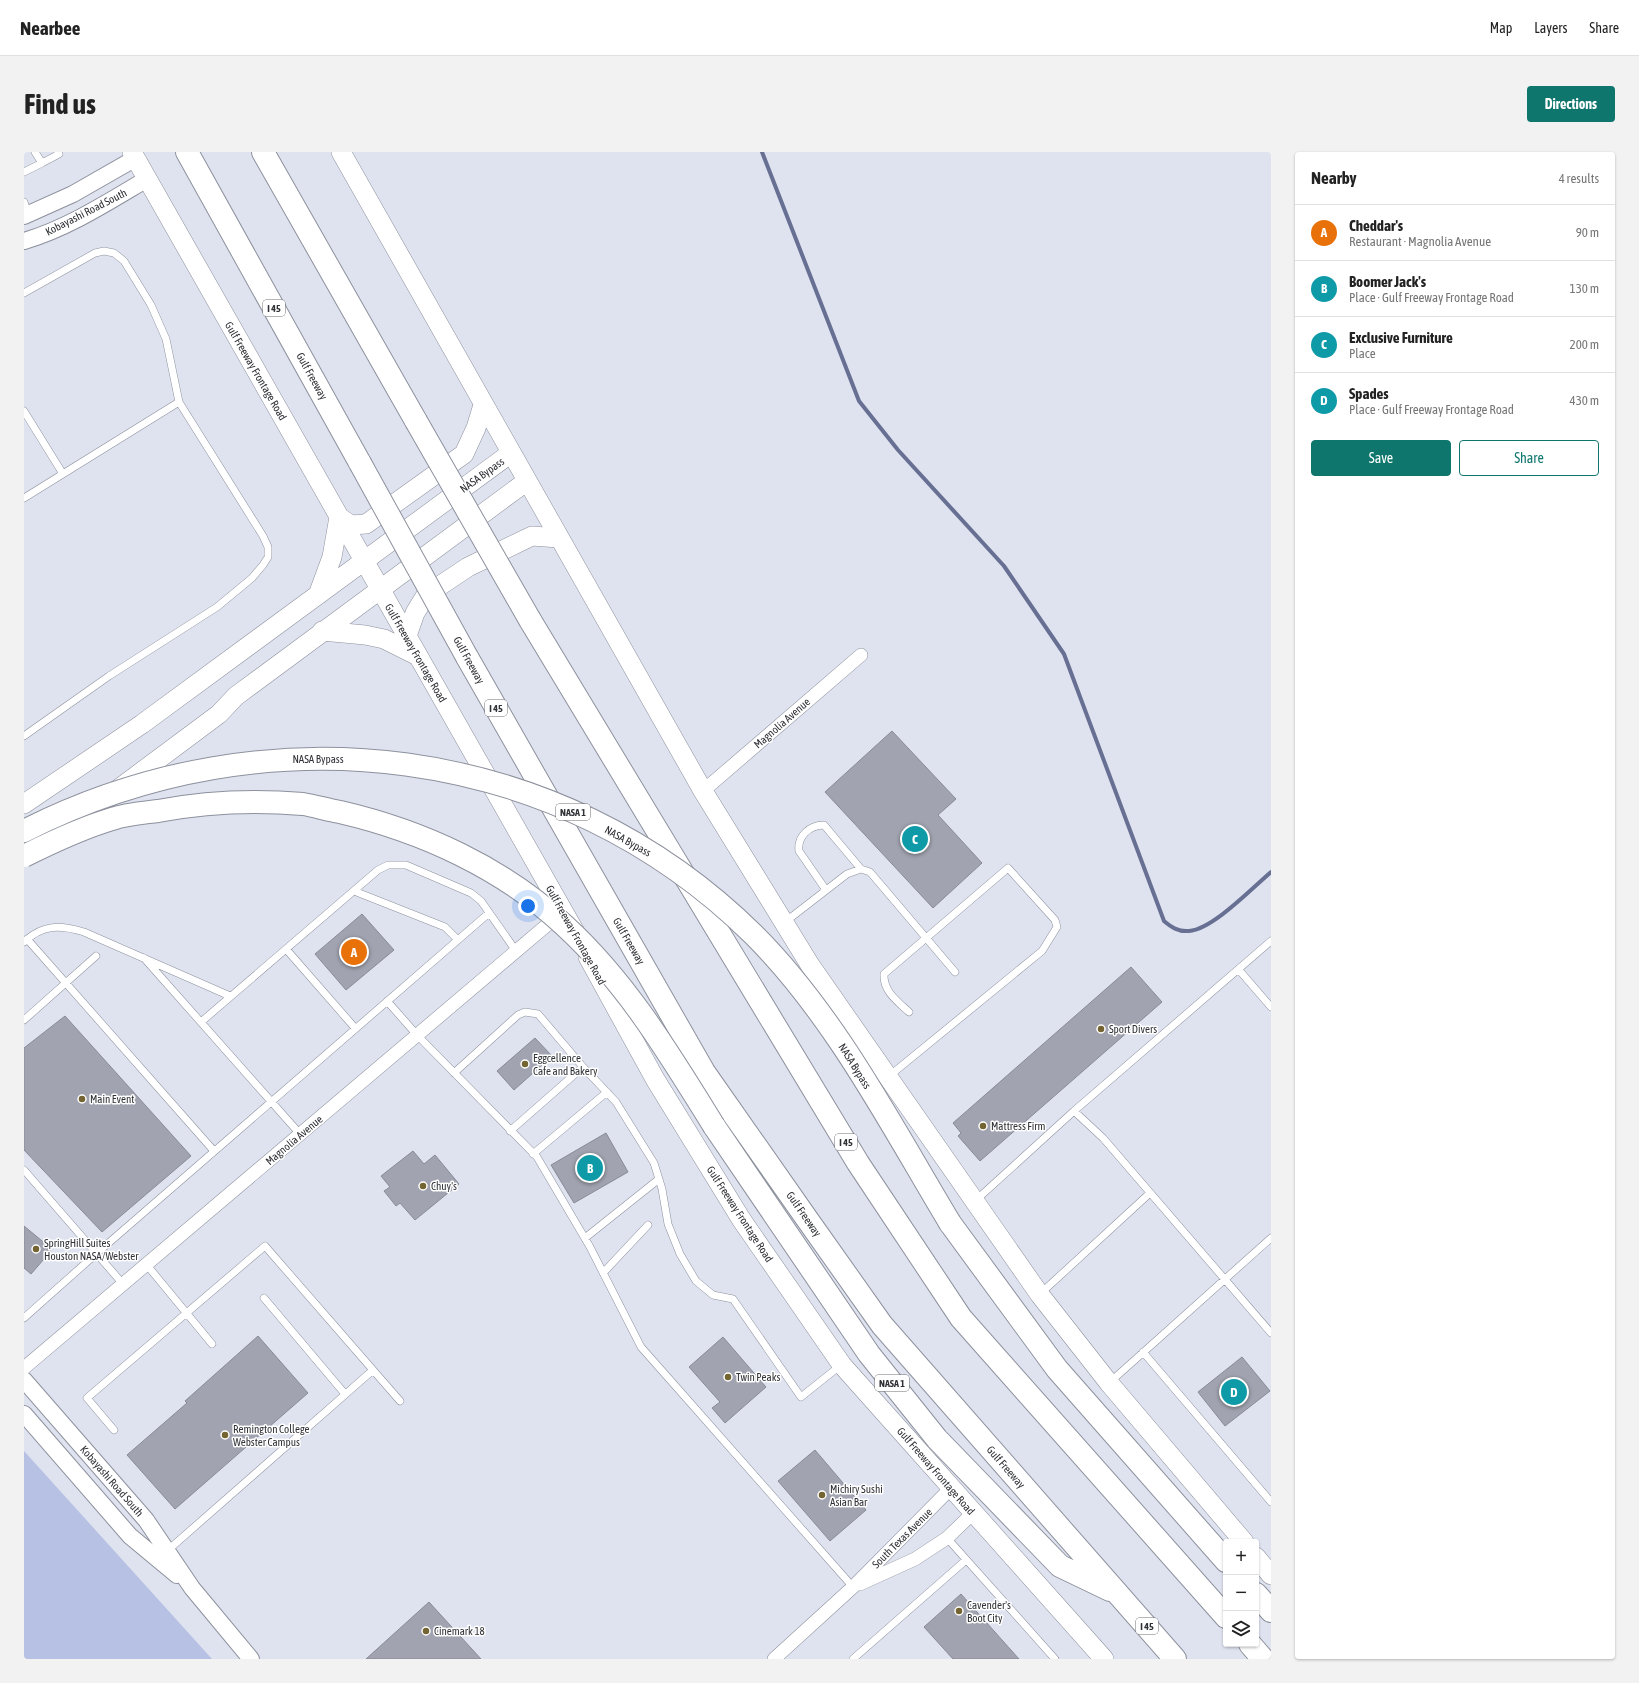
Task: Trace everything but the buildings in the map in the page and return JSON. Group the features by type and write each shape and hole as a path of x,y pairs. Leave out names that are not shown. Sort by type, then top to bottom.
{"highway":[{"name":"Gulf Freeway","path":"187,152 467,657 704,1072 882,1325 1175,1659"},
{"name":"I 45","path":"263,152 530,620 858,1163 961,1318 1223,1614"},
{"name":"NASA Bypass","path":"24,831 88,802 158,779 224,766 293,758 367,760 446,771 523,792 561,807 634,843 666,863 728,910 784,967 831,1029 950,1223 1057,1369 1223,1558"},
{"name":"NASA 1","path":"24,856 57,839 114,818 193,804 256,802 305,805 365,818 418,836 476,862 522,890 565,926 603,965 637,1008 666,1047 714,1126 869,1354 937,1439 1060,1566 1119,1594"},
{"path":"1259,1597 1271,1611"},
{"path":"1253,1647 1263,1659"}],"main road":[{"path":"341,152 703,791 810,965 1040,1294 1109,1383 1241,1539"},
{"name":"Gulf Freeway Frontage Road","path":"134,155 563,911 655,1079 741,1219 842,1365 1104,1659"},
{"path":"318,594 332,558 339,517 351,525 366,524 464,454 476,428 483,405"},
{"name":"NASA Bypass","path":"24,804 142,724 511,453"},
{"path":"24,867 133,777 219,714 236,696 527,481"},
{"path":"407,636 415,613 426,595 468,567 532,536 559,538"},
{"path":"322,631 365,634 384,639 418,656"},
{"path":"1259,1560 1271,1574"}],"street":[{"name":"Kobayashi Road South","path":"25,211 72,194 134,155"},
{"name":"Kobayashi Road South","path":"24,241 84,216 147,179"},
{"name":"Magnolia Avenue","path":"703,791 861,655"},
{"name":"Magnolia Avenue","path":"24,1368 563,911"},
{"name":"Kobayashi Road South","path":"24,1380 146,1520 192,1588 251,1659"},
{"name":"Kobayashi Road South","path":"24,1414 130,1536 192,1588"},
{"name":"South Texas Avenue","path":"774,1659 853,1587 951,1488"},
{"name":"South Texas Avenue","path":"853,1587 915,1559 947,1538 973,1513"}],"lane":[{"path":"35,152 42,163"},
{"path":"24,172 59,154 58,152"},
{"path":"24,293 95,253 104,251 114,253 124,261 151,305 166,339 178,402 263,536 268,547 268,557 252,578 217,607 109,676 24,736"},
{"path":"24,498 178,402"},
{"path":"24,411 62,474"},
{"path":"826,890 799,851 798,844 800,837 816,825 824,825 861,869 870,872 955,972"},
{"path":"200,1022 378,870 388,865 406,865 471,893 481,901 516,951"},
{"path":"888,1077 1042,951 1057,927 1055,920 1008,868 884,974 884,982 887,991 909,1012"},
{"path":"784,923 847,874 861,869"},
{"path":"354,891 445,927 458,940"},
{"path":"24,1318 96,1253 490,913"},
{"path":"214,1151 66,983 26,940 42,929 71,928 84,932 230,996"},
{"path":"974,1201 1074,1111 1271,941"},
{"path":"286,949 355,1028"},
{"path":"24,1020 96,956"},
{"path":"144,958 300,1134"},
{"path":"1239,970 1271,1007"},
{"path":"387,1001 417,1035 545,1168 585,1238 641,1346 853,1587"},
{"path":"454,1073 518,1015 525,1012 538,1014 583,1067 616,1102 654,1163 659,1179 668,1224 680,1254 696,1281 713,1295 733,1300 802,1397 842,1365"},
{"path":"510,1131 583,1067"},
{"path":"533,1154 607,1092"},
{"path":"1074,1111 1103,1138 1271,1333"},
{"path":"24,1170 123,1284"},
{"path":"585,1238 659,1179"},
{"path":"1040,1294 1150,1193"},
{"path":"603,1273 648,1225"},
{"path":"1109,1383 1271,1238"},
{"path":"114,1430 87,1398 265,1246 400,1401"},
{"path":"146,1264 212,1344"},
{"path":"264,1298 345,1394"},
{"path":"1143,1352 1271,1502"},
{"path":"167,1551 373,1370"},
{"path":"947,1538 1055,1659"},
{"path":"853,1659 966,1560"}],"shaded area":[{"path":"24,1451 212,1659 24,1659"}],"waterway":[{"path":"762,152 859,401 898,450 1004,566 1064,654 1164,921 1181,931 1199,929 1232,907 1271,872"}],"place":[{"name":"Exclusive Furniture","path":"915,839"},
{"name":"Cheddar's","path":"354,952"},
{"name":"Sport Divers","path":"1101,1029"},
{"name":"Eggcellence Cafe and Bakery","path":"525,1064"},
{"name":"Main Event","path":"82,1099"},
{"name":"Mattress Firm","path":"983,1126"},
{"name":"Boomer Jack's","path":"590,1168"},
{"name":"Chuy's","path":"423,1186"},
{"name":"SpringHill Suites Houston NASA/Webster","path":"36,1249"},
{"name":"Twin Peaks","path":"728,1377"},
{"name":"Spades","path":"1234,1392"},
{"name":"Remington College Webster Campus","path":"225,1435"},
{"name":"Michiry Sushi Asian Bar","path":"822,1495"},
{"name":"Cavender's Boot City","path":"959,1611"},
{"name":"Cinemark 18","path":"426,1631"}]}
